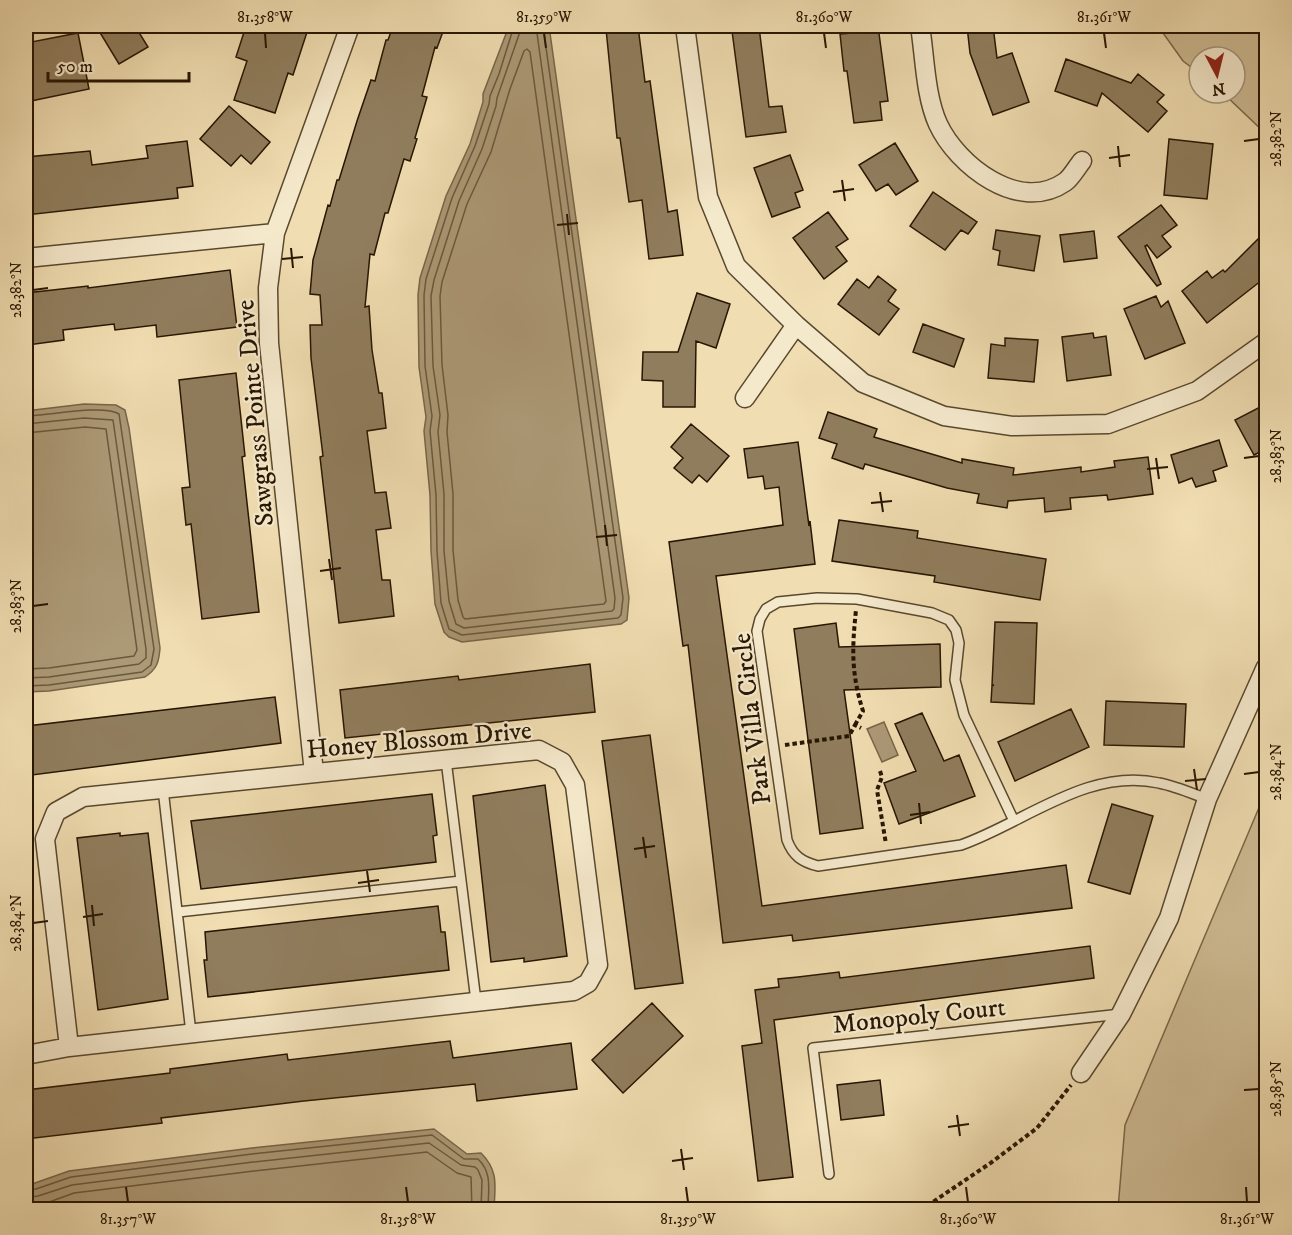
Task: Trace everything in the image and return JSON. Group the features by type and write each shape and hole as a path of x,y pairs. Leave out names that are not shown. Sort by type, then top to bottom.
{"street":[{"name":"Sawgrass Pointe Drive","path":"314,773 269,343 268,288 275,233 350,26"},
{"path":"685,26 708,197 736,266 796,325 863,384 944,416 1012,426 1108,424 1197,391 1266,342"},
{"path":"920,26 930,96 937,122 947,142 980,175 1023,191 1046,191 1066,182 1082,161"},
{"path":"26,258 275,233"},
{"path":"745,398 796,325"},
{"path":"1081,1073 1121,1014 1169,918 1207,799 1266,667"},
{"name":"Honey Blossom Drive","path":"26,1055 69,1047 574,991 588,983 598,965 575,784 562,762 540,750 83,797 56,812 45,839 69,1047"}],"lane":[{"name":"Park Villa Circle","path":"1014,822 964,715 955,680 959,643 956,630 950,620 932,613 857,599 818,598 778,602 766,609 757,631 787,840 791,850 805,862 818,866 961,845 981,838 1014,822 1086,787 1107,782 1123,780 1158,782 1207,799"},
{"path":"446,760 476,1002"},
{"path":"163,789 192,1033"},
{"path":"177,912 461,880"},
{"name":"Monopoly Court","path":"830,1174 813,1048 1121,1014"}],"path":[{"path":"774,747 849,736 855,726 863,711 856,687 852,652 857,599"},
{"path":"855,726 861,728"},
{"path":"880,771 882,777 877,790 889,856"},
{"path":"921,1209 993,1162 1037,1128 1081,1073"}],"shaded area":[{"path":"1158,26 1266,26 1266,134 1236,105 1247,105 1247,45 1187,45 1187,64"},
{"path":"1266,791 1266,1209 1118,1209 1125,1125"}],"water":[{"path":"509,26 549,26 629,598 627,620 621,624 462,642 449,637 444,632 435,604 430,495 424,431 426,417 419,367 418,295 420,278 446,196 470,144 483,102 483,94"},
{"path":"84,404 116,405 125,410 160,648 159,657 155,668 145,677 49,691 26,692 26,411"},
{"path":"884,722 898,755 882,762 867,729"},
{"path":"434,1129 467,1154 481,1153 487,1160 495,1179 494,1209 26,1209 26,1185 69,1171 252,1148"}],"building":[{"path":"96,26 135,26 148,47 119,64"},
{"path":"246,26 309,26 293,75 288,73 275,113 234,100 247,61 236,57"},
{"path":"393,26 445,26 437,48 435,47 422,96 427,97 410,161 404,159 388,213 385,213 374,255 370,254 365,307 369,306 372,350 379,393 382,393 386,428 367,431 375,493 386,492 391,528 376,530 382,580 390,580 394,616 339,623 311,358 310,325 322,325 320,295 310,294 313,260 328,205 330,206 337,180 339,180 371,80 375,81 386,40"},
{"path":"638,26 645,82 650,81 668,212 677,210 683,255 649,259 642,200 629,202 620,138 617,138 606,29"},
{"path":"850,26 878,26 888,101 880,102 882,120 854,123 840,34 851,33"},
{"path":"967,26 993,26 997,58 1012,53 1029,102 993,115 970,53"},
{"path":"759,27 769,107 782,106 786,132 746,137 732,31"},
{"path":"78,33 89,89 26,102 26,43"},
{"path":"1066,59 1131,83 1138,74 1164,95 1157,102 1167,111 1148,132 1102,93 1097,106 1055,91"},
{"path":"229,106 270,142 251,164 241,155 231,166 200,139"},
{"path":"1169,139 1213,144 1207,199 1164,195"},
{"path":"187,141 193,186 177,188 178,198 26,215 26,157 90,151 92,165 148,158 146,146"},
{"path":"895,143 918,181 896,195 888,184 876,191 859,165"},
{"path":"790,155 803,190 795,193 800,207 772,217 754,168"},
{"path":"933,192 977,222 968,234 961,230 945,250 910,226"},
{"path":"1161,205 1177,225 1162,236 1171,247 1157,258 1147,245 1145,246 1161,284 1157,286 1118,237"},
{"path":"828,212 848,239 836,247 847,261 824,279 793,238"},
{"path":"996,230 1040,236 1034,271 998,265 1000,251 993,249"},
{"path":"1094,231 1097,258 1064,262 1060,235"},
{"path":"1266,231 1266,277 1207,323 1182,291 1207,271 1212,278 1223,270 1225,272"},
{"path":"230,270 237,327 157,337 156,325 115,330 114,324 63,330 64,340 28,345 26,293 88,286 88,288"},
{"path":"878,276 896,290 888,301 899,309 879,335 838,304 857,279 869,288"},
{"path":"697,293 730,304 716,348 696,341 695,407 663,407 663,381 642,380 643,352 678,352"},
{"path":"1156,296 1161,307 1168,301 1185,343 1145,359 1124,309"},
{"path":"923,324 964,339 954,367 913,352"},
{"path":"1093,333 1094,338 1106,336 1111,375 1067,381 1062,337"},
{"path":"1005,338 1038,340 1034,382 988,378 991,344 1005,346"},
{"path":"236,373 245,456 242,457 259,612 202,619 191,524 186,525 182,488 190,487 179,380"},
{"path":"1266,404 1266,449 1254,455 1235,420"},
{"path":"828,412 877,429 874,437 962,463 962,459 1014,468 1013,475 1081,467 1081,472 1115,467 1114,461 1148,457 1153,494 1108,500 1107,495 1070,498 1071,509 1045,512 1044,498 1008,501 1007,508 977,503 979,494 947,488 865,464 863,469 832,458 837,444 819,438"},
{"path":"691,424 729,456 707,482 699,475 692,483 674,468 683,458 671,447"},
{"path":"1219,440 1227,466 1213,471 1216,481 1196,487 1192,478 1179,483 1171,455"},
{"path":"798,442 815,564 716,576 762,906 1066,865 1072,908 793,941 792,935 723,943 688,645 683,646 669,542 783,525 779,487 765,489 763,476 748,478 744,449"},
{"path":"839,520 918,531 917,538 1046,559 1040,600 934,582 935,576 832,561"},
{"path":"995,622 1037,623 1034,704 991,702 994,685 992,685"},
{"path":"836,623 839,647 940,644 941,687 844,690 863,828 820,834 794,629"},
{"path":"590,664 595,712 345,738 340,690 458,676 459,680"},
{"path":"275,697 281,743 32,775 27,726"},
{"path":"1106,701 1186,704 1184,747 1104,745"},
{"path":"1071,709 1089,747 1015,781 998,742"},
{"path":"922,713 944,761 959,755 975,796 899,824 884,783 916,771 895,724"},
{"path":"650,735 683,983 635,989 602,741"},
{"path":"545,785 567,956 524,962 524,958 491,962 473,796"},
{"path":"432,794 437,835 433,836 436,862 201,889 191,821"},
{"path":"1112,804 1153,816 1130,894 1088,882"},
{"path":"120,833 120,836 148,833 168,999 98,1010 77,838"},
{"path":"438,906 441,932 445,932 449,970 208,997 204,960 207,960 205,932"},
{"path":"1090,946 1094,978 774,1020 793,1177 758,1181 742,1046 762,1043 755,990 779,987 778,979 839,972 840,978"},
{"path":"652,1003 683,1036 623,1093 592,1060"},
{"path":"450,1041 453,1058 571,1043 577,1089 477,1101 475,1084 161,1118 162,1123 26,1139 26,1090 170,1073 170,1069 287,1054 288,1060"},
{"path":"880,1080 884,1115 841,1120 837,1085"}]}
